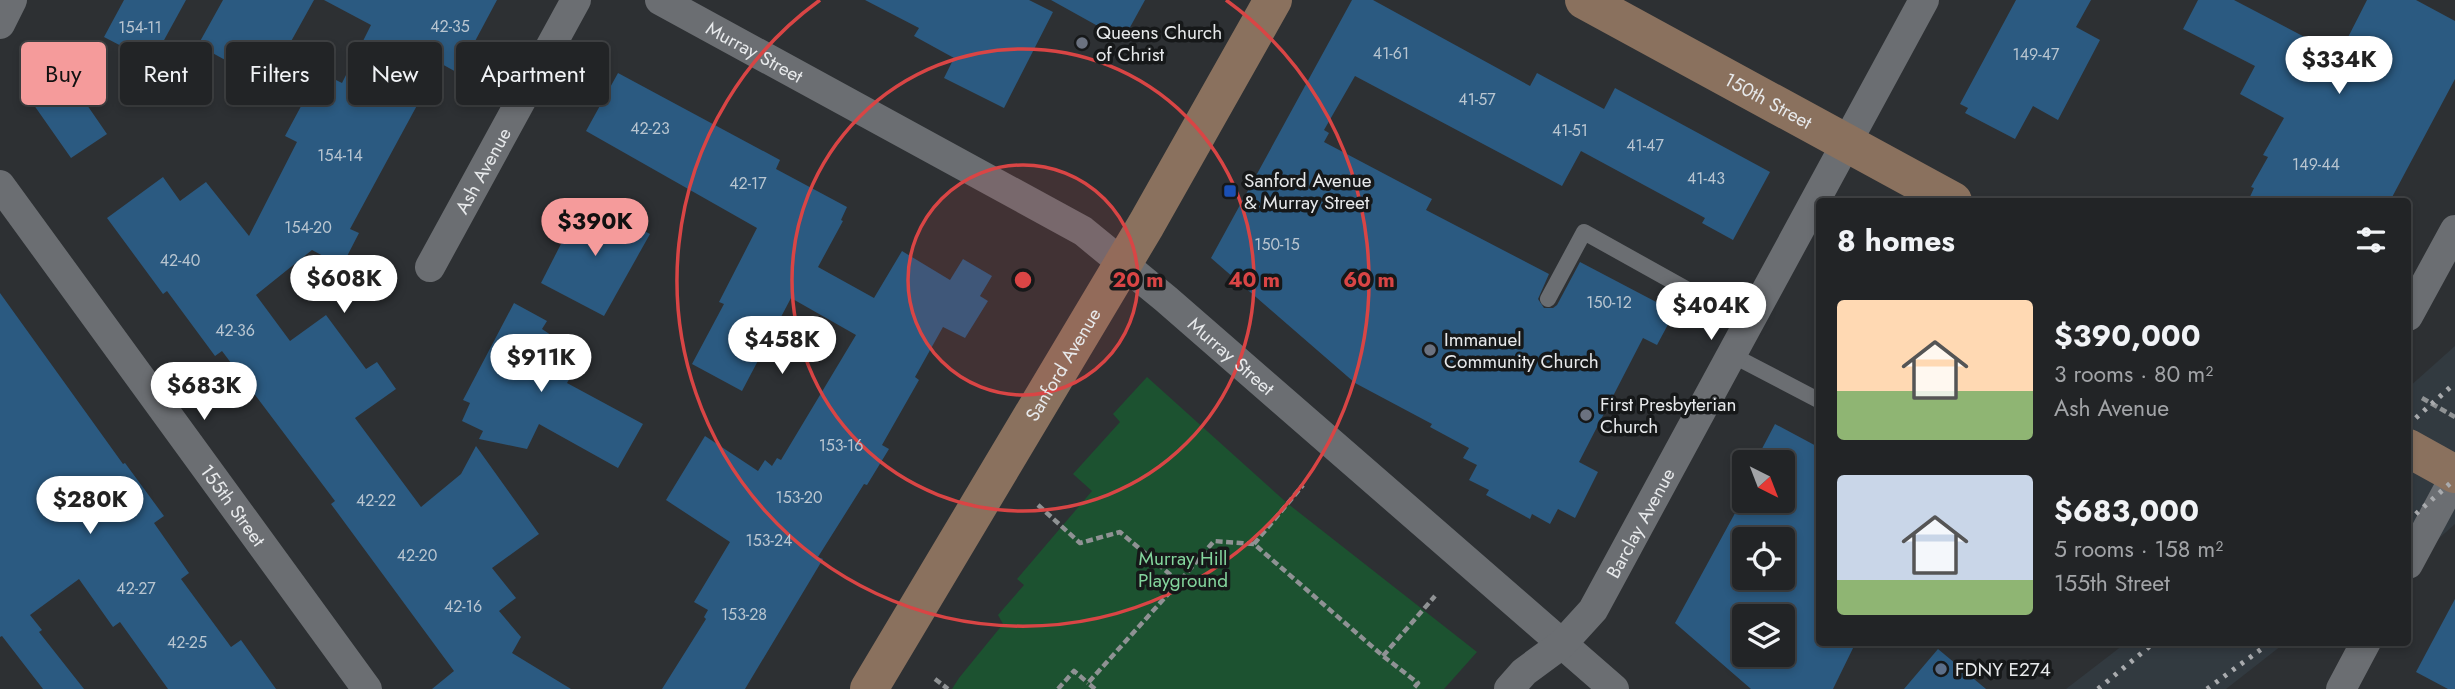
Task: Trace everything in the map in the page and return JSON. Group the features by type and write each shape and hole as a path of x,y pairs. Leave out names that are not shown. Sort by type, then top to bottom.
{"street":[{"path":"0,24 12,0"},
{"name":"Ash Avenue","path":"430,267 576,0"},
{"name":"Murray Street","path":"660,0 1083,231 1614,689"},
{"name":"Sanford Avenue","path":"869,689 1122,263 1273,0"},
{"name":"150th Street","path":"1584,0 1947,198"},
{"name":"Barclay Avenue","path":"1818,198 1924,0"},
{"name":"155th Street","path":"0,185 367,689"},
{"name":"Barclay Avenue","path":"1509,689 1524,672 1562,644 1593,610 1816,201"},
{"path":"2411,311 2455,230"},
{"path":"2411,451 2455,475 2411,558"},
{"path":"2341,689 2364,646"}],"lane":[{"path":"1548,299 1584,232 1749,324"},
{"path":"1732,355 1816,399"}],"path":[{"path":"2421,398 2455,416"},
{"path":"1254,544 1303,485"},
{"path":"1038,505 1080,543 1120,532 1179,582"},
{"path":"1088,683 1214,541 1254,544 1418,683 1413,689"},
{"path":"1383,656 1435,596"},
{"path":"1058,689 1074,671 1095,689"},
{"path":"935,679 948,689"}],"shaded area":[{"path":"2455,346 2455,524 2411,563 2411,385"},
{"path":"2122,646 2281,646 2226,689 2066,689"}],"green space":[{"name":"Murray Hill Playground","path":"1147,377 1287,503 1477,652 1444,689 952,689 1003,624 998,615 1024,585 1017,579 1092,491 1073,474 1120,422 1113,414"}],"building":[{"path":"124,0 186,0 163,42 120,42 120,45 104,37"},
{"path":"223,0 314,0 291,42 226,42 226,60 212,53 212,42 200,42"},
{"path":"324,0 497,0 475,42 456,42 456,72 442,64 442,42 362,42 371,25"},
{"path":"865,0 1029,0 1053,12 1004,108 944,78 954,58 914,36 919,28"},
{"path":"1051,0 1145,0 1123,40"},
{"path":"1352,0 1373,0 1530,86 1537,73 1604,109 1615,88 1770,172 1733,240 1702,223 1705,218 1581,151 1562,186 1355,76 1324,130 1329,133 1324,142 1432,199 1426,210 1549,274 1538,299 1544,308 1557,305 1580,262 1660,304 1657,309 1672,317 1657,345 1643,338 1579,462 1598,472 1575,518 1558,509 1550,524 1532,514 1530,519 1486,495 1489,490 1469,480 1477,465 1463,458 1469,448 1430,427 1432,424 1355,383 1211,258"},
{"path":"2016,0 2091,0 2076,27 2100,40 2058,120 2033,106 2015,139 1965,113 1968,108 1960,104"},
{"path":"2198,0 2234,0 2339,55 2367,0 2416,0 2455,21 2455,79 2392,198 2249,198 2254,188 2251,187 2268,157 2263,155 2284,118 2240,94 2255,66 2183,29"},
{"path":"348,71 348,105 417,105 350,229 359,233 342,266 312,250 256,295 290,341 326,315 366,369 377,362 396,389 355,418 421,507 461,474 476,446 539,534 492,568 516,598 499,611 521,637 512,653 571,689 432,689 454,671 331,504 335,501 222,351 215,356 167,291 163,294 107,218 163,177 180,201 206,182 249,236 297,142 285,136 302,105 334,105 334,79 342,83"},
{"path":"618,73 780,160 776,169 847,207 841,220 843,221 818,267 874,298 902,251 950,280 963,259 992,276 980,296 988,301 965,338 943,327 915,377 919,380 882,445 889,449 818,557 823,559 745,689 662,689 706,619 704,617 708,610 694,602 730,542 666,500 705,436 758,471 765,460 772,466 777,458 781,460 856,335 791,298 742,391 692,364 724,304 719,302 757,228 586,131 600,105 609,105 609,89"},
{"path":"34,105 87,105 107,134 71,158"},
{"path":"584,199 650,234 604,316 541,283"},
{"path":"0,293 123,464 125,463 164,516 154,523 189,573 181,579 231,647 241,640 276,689 168,689 120,622 113,627 79,579 30,615 42,630 39,632 84,689 43,689 2,636 0,637"},
{"path":"514,303 547,321 542,329 582,356 567,383 643,424 618,468 539,424 527,449 479,439 483,431 462,421 470,403 463,400"},
{"path":"1775,424 1816,446 1816,646 1854,646 1833,689 1751,689 1675,623 1735,513 1796,513 1796,450 1761,450"},
{"path":"2455,599 2455,689 2448,689 2416,672"},
{"name":"FDNY E274","path":"1938,649 1986,689 1904,689"}],"railway":[{"path":"2411,422 2455,383"},
{"path":"2411,518 2455,479"},
{"path":"2098,689 2150,646"},
{"path":"2207,689 2266,646"}],"place":[{"name":"Queens Church of Christ","path":"1082,43"},
{"name":"Sanford Avenue & Murray Street","path":"1230,191"},
{"name":"Immanuel Community Church","path":"1430,350"},
{"name":"First Presbyterian Church","path":"1586,415"},
{"name":"FDNY E274","path":"1941,669"}]}
